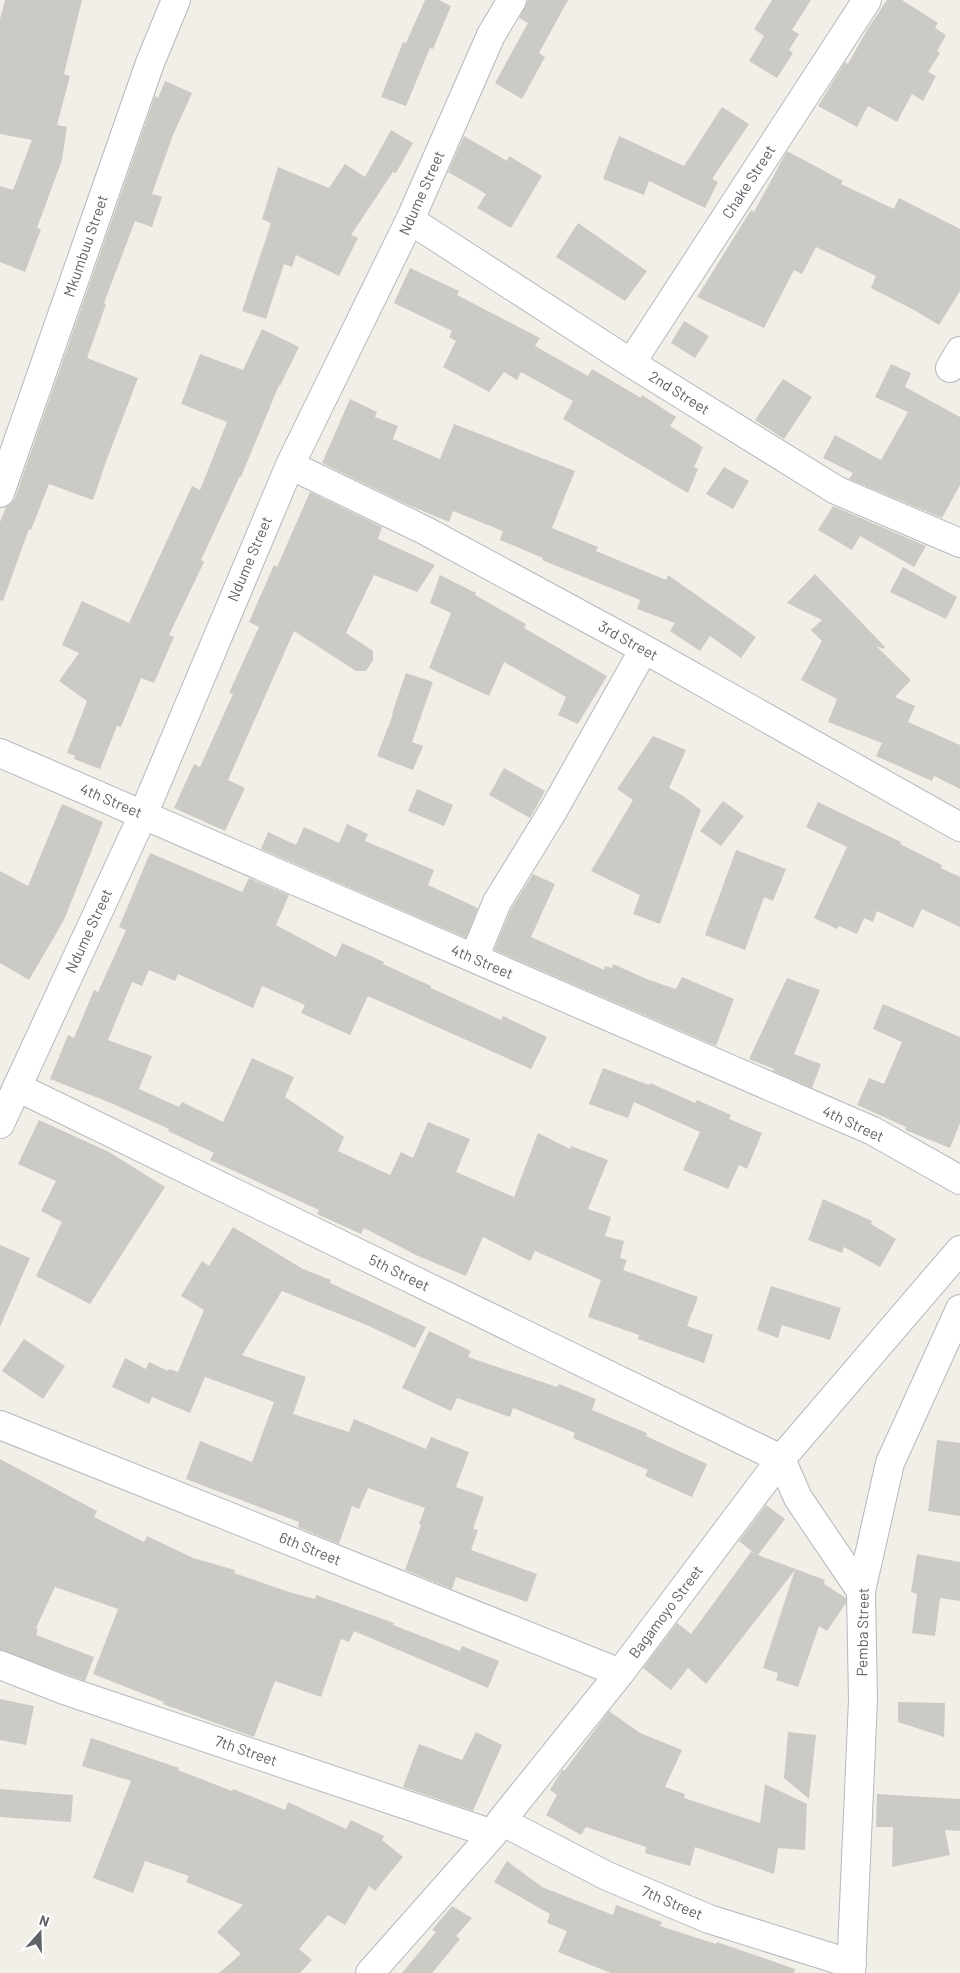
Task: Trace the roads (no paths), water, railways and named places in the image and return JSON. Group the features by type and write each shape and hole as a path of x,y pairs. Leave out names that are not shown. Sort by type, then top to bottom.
{"street":[{"name":"Mkumbuu Street","path":"0,493 146,72 176,0"},
{"name":"Ndume Street","path":"0,1124 143,815 290,465 410,220 491,35 512,0"},
{"name":"Chake Street","path":"631,363 867,0"},
{"name":"2nd Street","path":"410,220 631,363 836,490 960,543"},
{"name":"3rd Street","path":"290,465 426,531 644,650 960,827"},
{"path":"474,958 497,902 553,810 644,650"},
{"name":"4th Street","path":"0,753 873,1132 960,1180"},
{"name":"5th Street","path":"17,1087 781,1459"},
{"name":"Bagamoyo Street","path":"370,1973 497,1828 620,1673 781,1459 960,1250"},
{"name":"Pemba Street","path":"852,1968 863,1700 861,1592 890,1463 960,1309"},
{"name":"6th Street","path":"0,1425 620,1673"},
{"path":"781,1459 798,1498 861,1592"},
{"name":"7th Street","path":"0,1666 64,1690 497,1828 708,1919 852,1968"}]}
